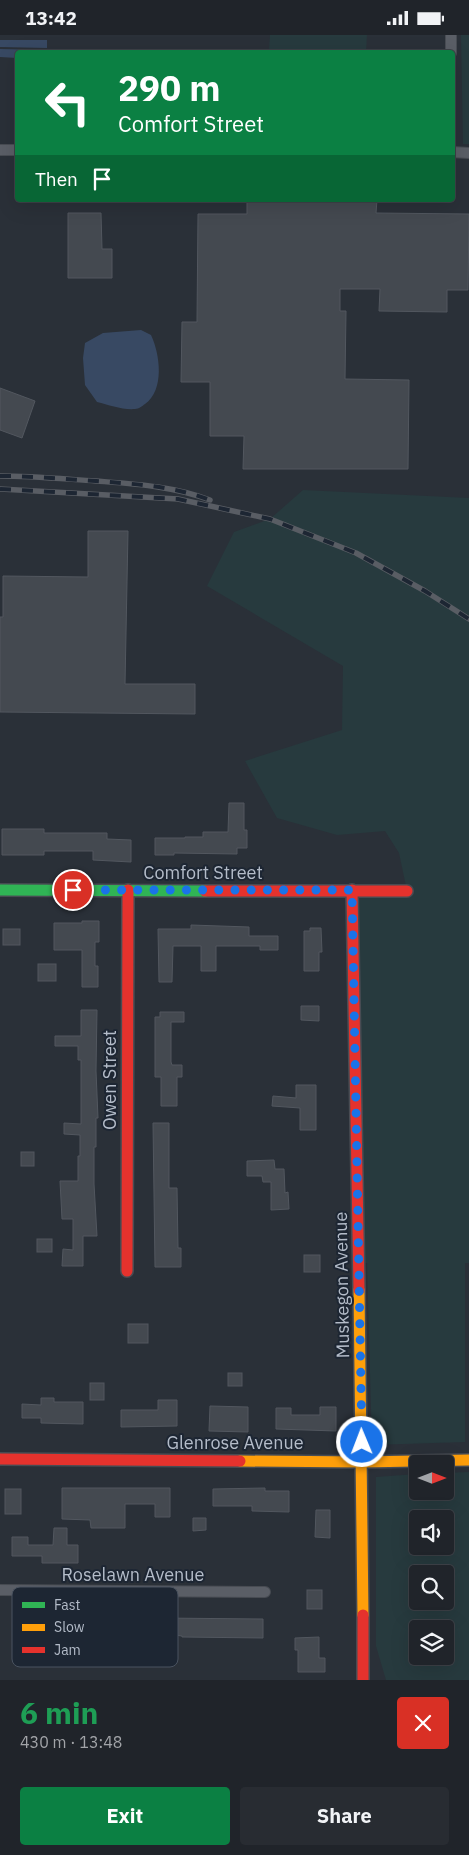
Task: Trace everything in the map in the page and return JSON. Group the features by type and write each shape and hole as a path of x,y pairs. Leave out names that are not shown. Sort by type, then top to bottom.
{"street":[{"path":"451,35 451,50"},
{"path":"0,150 15,150"},
{"path":"455,152 469,153"},
{"name":"Comfort Street","path":"0,890 407,891"},
{"name":"Owen Street","path":"127,1271 128,890"},
{"name":"Muskegon Avenue","path":"352,890 362,1462 363,1680"},
{"name":"Glenrose Avenue","path":"0,1459 362,1462 469,1460"},
{"name":"Roselawn Avenue","path":"178,1591 265,1592"}],"green space":[{"path":"270,35 367,35 366,50 269,50"},
{"path":"461,35 469,35 469,144 463,144"},
{"path":"303,490 469,498 469,1263 465,1263 465,1442 372,1445 367,1263 359,1263 352,890 407,891 399,853 385,831 337,835 277,818 245,761 342,730 343,666 207,586 234,532 270,519"},
{"path":"469,1472 469,1680 386,1680 376,1646 376,1477 409,1475 409,1500 454,1500 454,1473"}],"water":[{"path":"0,40 47,40 47,48 0,47"},
{"path":"0,49 47,50 15,50 15,58 0,57"},
{"path":"141,330 151,335 157,352 159,371 156,390 145,404 135,409 120,408 97,402 85,385 83,358 85,343 103,333"}],"building":[{"path":"247,202 377,202 376,213 469,214 468,290 447,290 447,312 379,311 380,289 340,289 340,311 346,311 345,379 409,380 408,469 243,469 244,436 210,436 210,382 181,382 182,322 197,322 198,214 247,214"},
{"path":"68,213 101,213 102,249 112,249 112,278 68,278"},
{"path":"0,388 35,401 22,438 0,430"},
{"path":"88,531 128,531 125,684 195,684 195,714 0,712 0,617 3,617 3,576 88,577"},
{"path":"229,803 244,803 244,830 247,830 247,848 237,848 237,854 174,853 174,855 155,855 155,838 203,837 203,832 228,832"},
{"path":"2,829 44,829 44,833 107,833 107,839 131,840 131,862 93,860 93,851 44,851 44,855 2,855"},
{"path":"82,921 99,921 99,942 95,942 95,966 98,966 98,987 82,987 82,950 54,950 54,923 82,923"},
{"path":"191,925 249,927 249,936 278,936 278,950 260,950 260,946 216,946 216,971 201,971 201,946 173,946 172,982 159,982 158,929 191,929"},
{"path":"310,928 321,928 322,952 319,952 319,971 304,971 304,931 310,931"},
{"path":"3,929 20,929 20,945 3,945"},
{"path":"38,964 56,964 56,981 38,981"},
{"path":"301,1006 319,1006 319,1021 301,1020"},
{"path":"81,1010 97,1010 96,1071 98,1118 96,1118 96,1147 94,1147 94,1184 97,1236 83,1236 83,1266 62,1266 63,1249 73,1250 73,1219 62,1219 60,1181 78,1181 78,1156 80,1156 80,1135 64,1134 64,1123 81,1124 81,1060 78,1060 78,1046 55,1046 55,1036 81,1036"},
{"path":"160,1012 184,1012 184,1022 171,1022 171,1062 172,1065 182,1065 182,1077 177,1077 177,1106 161,1106 161,1077 155,1077 155,1017 160,1017"},
{"path":"296,1085 316,1085 316,1130 300,1130 300,1108 272,1106 273,1096 296,1098"},
{"path":"153,1123 169,1123 169,1188 177,1188 178,1248 181,1248 181,1267 155,1267"},
{"path":"21,1152 34,1152 34,1166 21,1166"},
{"path":"274,1160 275,1169 284,1169 285,1193 288,1192 289,1209 271,1210 271,1182 263,1182 262,1176 247,1176 247,1161"},
{"path":"37,1239 52,1239 52,1252 37,1252"},
{"path":"304,1255 320,1255 320,1272 304,1272"},
{"path":"128,1324 148,1324 148,1343 128,1343"},
{"path":"228,1373 242,1373 242,1386 228,1386"},
{"path":"90,1383 104,1383 104,1400 90,1400"},
{"path":"41,1398 54,1398 54,1402 83,1402 83,1424 41,1423 41,1418 22,1418 22,1404 41,1405"},
{"path":"158,1400 177,1400 177,1426 121,1427 121,1410 158,1410"},
{"path":"210,1406 248,1407 248,1432 209,1431"},
{"path":"320,1407 336,1407 336,1431 276,1429 276,1408 291,1408 291,1415 320,1415"},
{"path":"62,1488 170,1488 170,1517 155,1517 155,1504 125,1504 125,1528 91,1528 90,1520 62,1519"},
{"path":"265,1488 265,1491 289,1491 289,1512 252,1511 252,1506 213,1506 213,1489"},
{"path":"5,1489 21,1489 21,1514 5,1514"},
{"path":"316,1510 330,1510 330,1538 315,1537"},
{"path":"193,1518 206,1518 206,1530 193,1531"},
{"path":"54,1528 67,1528 67,1545 78,1545 78,1563 42,1563 42,1556 12,1556 12,1537 28,1537 28,1545 53,1545"},
{"path":"307,1590 322,1590 322,1609 307,1609"},
{"path":"178,1618 263,1619 263,1638 178,1635"},
{"path":"319,1637 319,1658 325,1658 325,1672 298,1672 298,1650 295,1650 295,1638"}],"railway":[{"path":"0,476 139,485 168,489 210,500"},
{"path":"0,489 178,499 270,519 356,553 425,591 469,619"}],"traffic: fast":[{"path":"0,890 205,891"}],"traffic: slow":[{"path":"359,1290 363,1615"},
{"path":"240,1461 362,1462 469,1460"}],"traffic: jam":[{"path":"127,1271 128,890"},
{"path":"352,890 359,1290"},
{"path":"205,891 407,891"},
{"path":"0,1459 240,1461"},
{"path":"363,1615 363,1680"}],"route":[{"path":"73,890 352,890 362,1442"}]}
